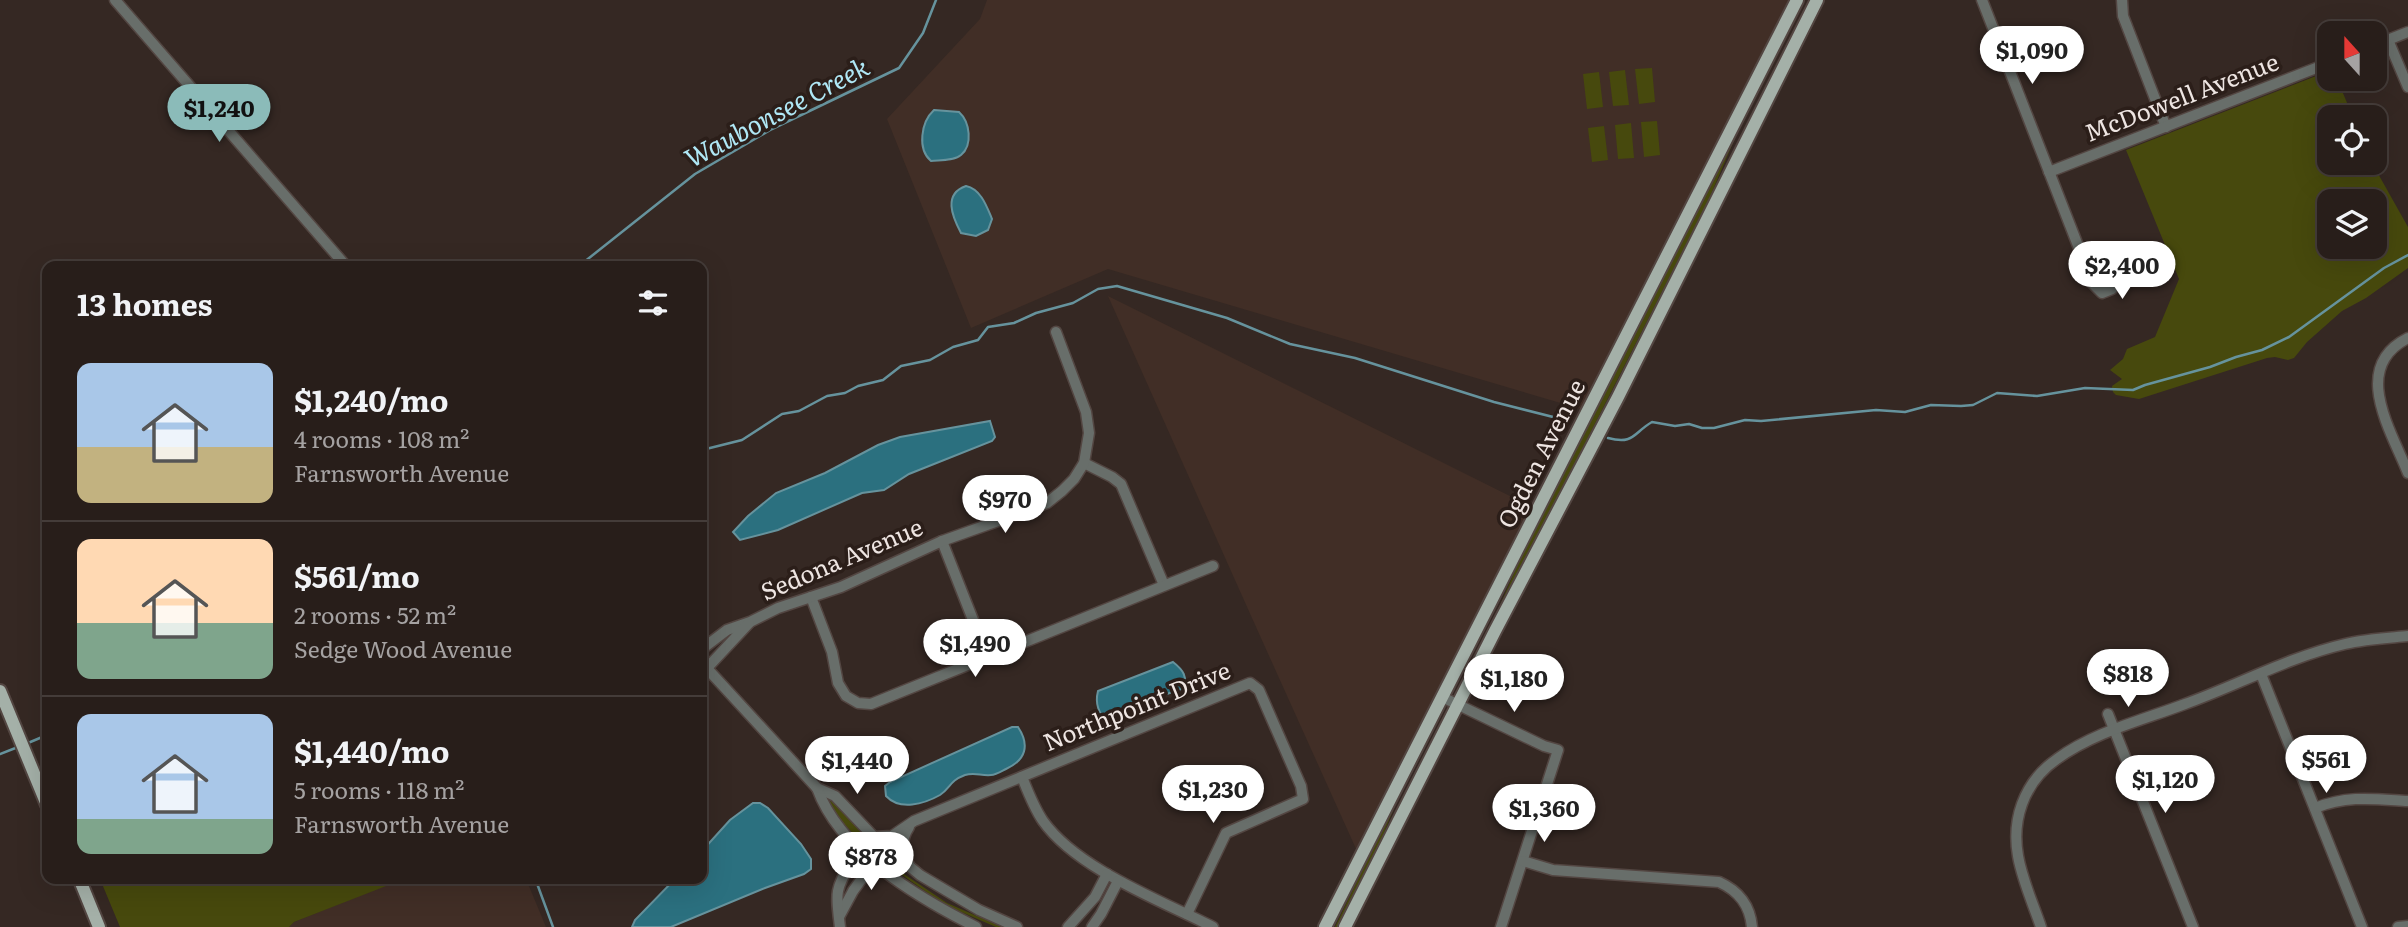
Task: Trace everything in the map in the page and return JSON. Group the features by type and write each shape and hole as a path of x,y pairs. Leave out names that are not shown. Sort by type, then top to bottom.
{"main road":[{"name":"Ogden Avenue","path":"1325,927 1797,0"},
{"name":"Ogden Avenue","path":"1345,927 1618,397 1817,0"},
{"path":"0,691 42,793"},
{"path":"81,884 99,927"}],"street":[{"path":"115,0 342,261"},
{"path":"1982,0 2085,262"},
{"path":"2122,0 2123,16 2166,127"},
{"path":"2408,32 2388,40 2408,87"},
{"name":"McDowell Avenue","path":"2049,172 2317,68"},
{"path":"1056,332 1086,412 1089,433 1084,463 1121,484 1164,585"},
{"path":"2408,338 2395,345 2384,359 2377,379 2380,403 2408,474"},
{"name":"Sedona Avenue","path":"707,645 720,633 778,608 841,587 942,541 1047,503 1074,479 1084,463"},
{"path":"942,541 988,657"},
{"path":"811,597 832,652 838,683 846,696 858,703 872,705 1213,566"},
{"name":"Sedona Avenue","path":"707,662 750,622"},
{"path":"2041,927 2022,878 2015,839 2022,804 2030,787 2050,764 2074,748 2115,730 2261,674 2343,645 2408,636"},
{"path":"707,668 817,788 824,806 851,842 928,902 976,927"},
{"path":"2261,674 2362,927"},
{"name":"Northpoint Drive","path":"877,840 892,836 914,821 1250,683 1259,690 1301,786 1303,799 1226,833 1187,914"},
{"path":"1442,697 1544,746 1559,750 1501,927"},
{"path":"2108,714 2193,927"},
{"path":"1022,777 1034,806 1053,833 1118,881 1213,927"},
{"path":"817,788 835,796 877,840 911,868 979,910 1017,927"},
{"path":"2315,808 2340,799 2353,798 2408,801"},
{"path":"911,868 904,855 902,843 905,833 914,821"},
{"path":"839,922 853,891 866,873 868,857 877,840"},
{"path":"839,922 836,898 842,878 852,861 868,857"},
{"path":"1523,861 1553,870 1719,882 1733,889 1743,900 1752,927"},
{"path":"1068,927 1095,897 1107,874"},
{"path":"1091,927 1118,881"},
{"path":"2398,927 2408,926"}],"shaded area":[{"path":"987,0 1789,0 1581,409 1108,269 971,328 887,119 980,19"},
{"path":"1652,68 1655,102 1639,104 1635,69"},
{"path":"1625,70 1629,105 1613,106 1609,72"},
{"path":"1599,72 1603,107 1587,109 1583,74"},
{"path":"2317,76 2317,91 2342,91 2348,105 2317,105 2317,175 2379,175 2387,189 2317,189 2317,259 2387,259 2387,190 2408,227 2408,268 2366,298 2342,311 2307,342 2294,358 2267,358 2139,399 2116,395 2112,386 2122,379 2110,370 2123,359 2127,349 2155,337 2179,279 2126,150"},
{"path":"1747,110 1709,199 1498,615 1496,614 1534,528"},
{"path":"1657,121 1660,155 1644,157 1641,122"},
{"path":"1631,123 1634,158 1618,159 1615,125"},
{"path":"1604,126 1608,160 1592,162 1588,128"},
{"path":"1108,296 1532,507 1357,851 1252,618"},
{"path":"1403,786 1381,840 1338,927 1335,927"},
{"path":"832,801 862,833 866,844 864,845 827,806 827,802"},
{"path":"892,866 947,903 1002,927 996,927 945,905"},
{"path":"102,884 391,884 294,922 289,927 120,927"},
{"path":"389,884 528,884 546,927 289,927 294,922"}],"water":[{"path":"934,110 959,112 963,116 969,140 965,151 958,157 931,161 927,156 922,136 926,121"},
{"path":"966,186 976,191 986,204 992,219 988,230 976,236 961,233 951,206 954,194"},
{"path":"990,421 995,437 992,441 909,474 884,490 862,493 778,530 740,540 733,532 776,493 825,473 878,445 900,437"},
{"path":"1173,662 1185,677 1181,689 1152,699 1120,720 1109,721 1102,715 1097,704 1098,691"},
{"path":"1012,727 1018,727 1022,734 1024,751 1018,761 999,773 965,775 940,795 920,803 905,805 886,796 885,786 890,782"},
{"path":"753,803 760,803 768,808 801,844 811,859 811,869 671,927 632,927 635,920 670,884 707,884 707,845 730,820"}],"waterway":[{"name":"Waubonsee Creek","path":"585,261 695,174 772,129 899,68 923,33 936,0"},
{"path":"1608,438 1628,439 1652,422 1714,428 1745,420 1761,421 1876,410 1905,412 1931,405 1973,405 1997,393 2037,396 2085,388 2133,390 2262,350 2289,337 2384,268 2408,255"},
{"path":"707,449 742,440 782,414 799,411 827,396 883,380 901,366 930,360 953,347 978,340 988,327 1014,323 1036,313 1073,303 1098,289 1117,286 1227,318 1290,344 1355,358 1494,402 1569,421"},
{"name":"Waubonsee Creek","path":"28,743 42,737"},
{"name":"Waubonsee Creek","path":"0,754 18,747"},
{"path":"537,884 553,927"}]}
